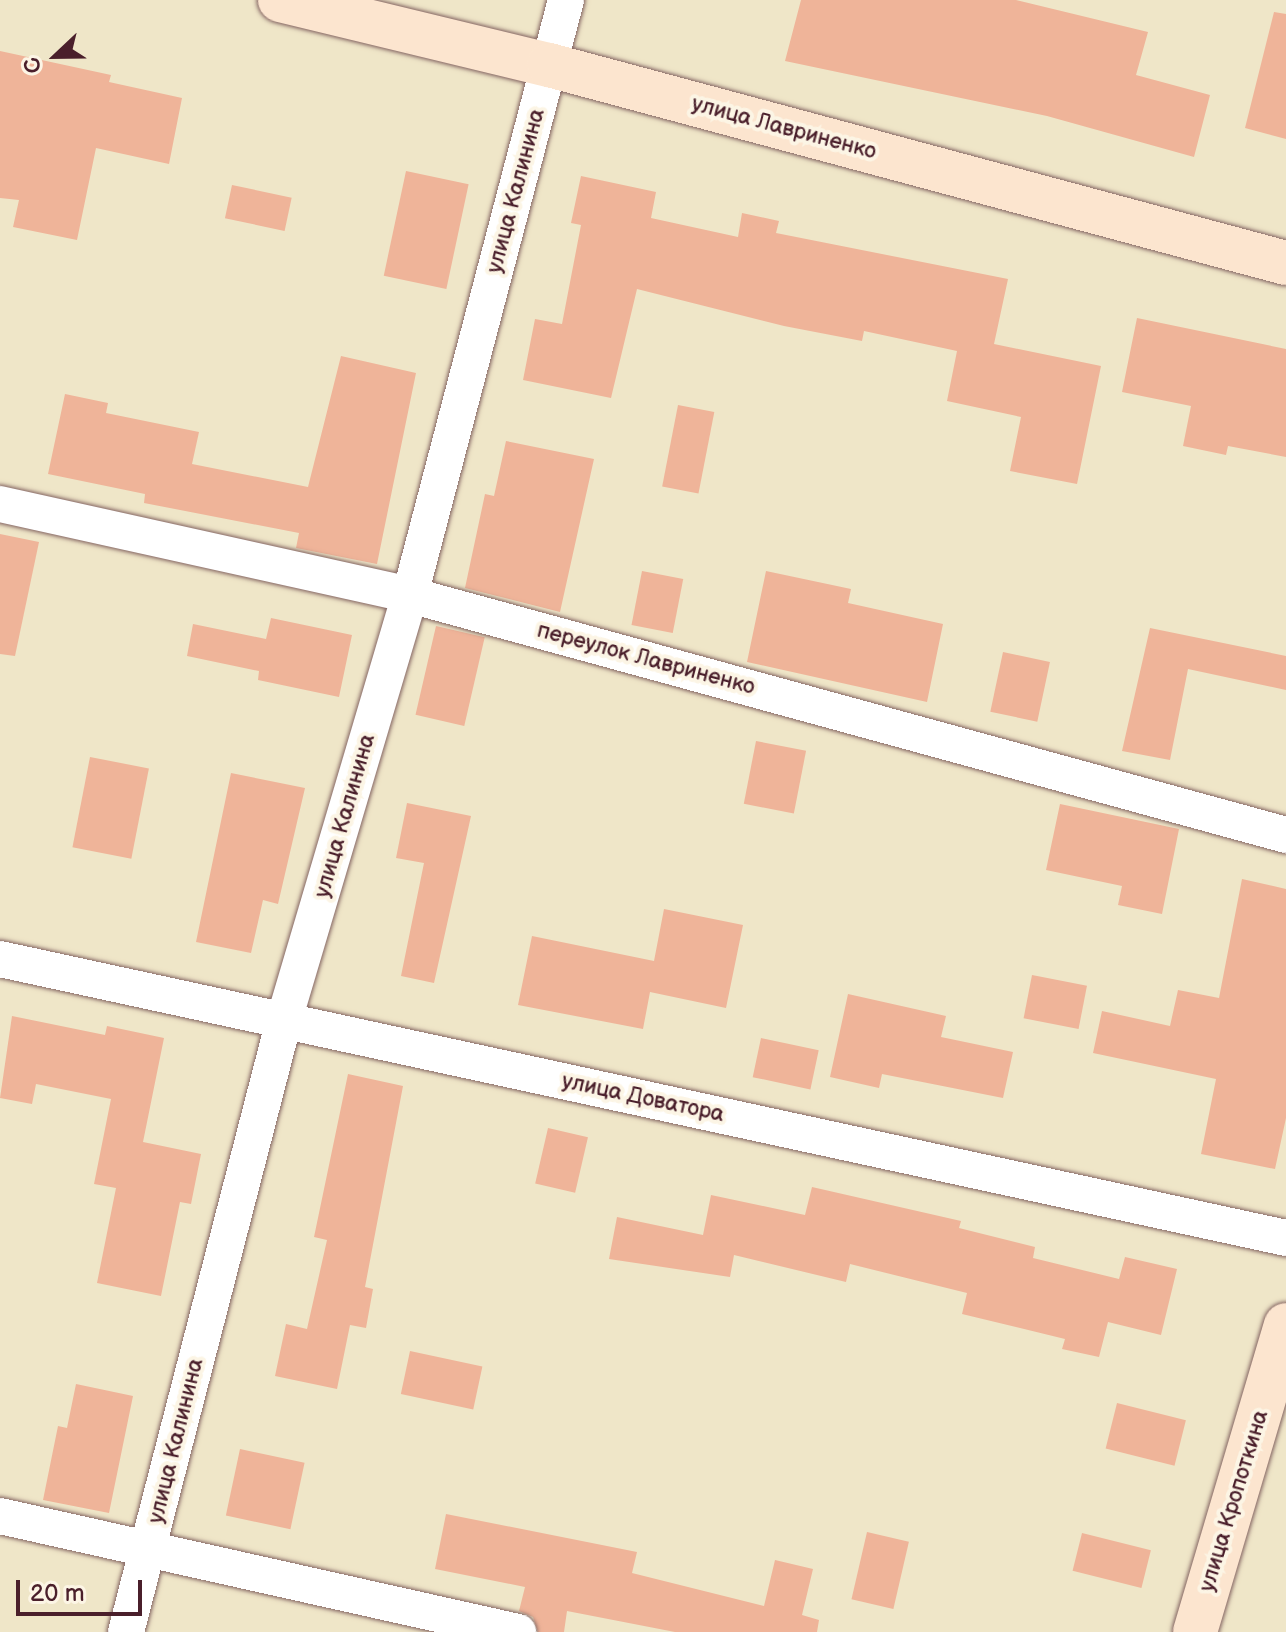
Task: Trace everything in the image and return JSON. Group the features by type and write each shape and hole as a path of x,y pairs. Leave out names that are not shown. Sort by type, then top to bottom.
{"main road":[{"name":"улица Лавриненко","path":"280,0 549,65 1286,263"},
{"name":"улица Кропоткина","path":"1195,1632 1286,1325"}],"street":[{"name":"улица Калинина","path":"126,1632 284,1020 410,595 566,0"},
{"name":"переулок Лавриненко","path":"0,504 410,595 1286,835"},
{"name":"улица Доватора","path":"0,959 1286,1238"},
{"path":"0,1516 518,1632"}],"building":[{"path":"801,0 1016,0 1148,32 1136,75 1210,95 1194,157 1047,116 785,61"},
{"path":"1274,12 1286,14 1286,139 1245,128"},
{"path":"0,51 111,75 109,82 182,98 169,164 96,148 77,240 13,227 19,200 0,198"},
{"path":"406,171 469,184 446,289 384,276"},
{"path":"581,176 656,192 651,218 738,237 742,213 779,221 776,233 1008,279 994,344 1101,366 1077,484 1010,471 1021,417 947,401 957,351 864,331 862,341 784,326 637,289 611,398 523,380 535,319 562,324 581,225 571,223"},
{"path":"232,185 292,198 285,231 225,218"},
{"path":"1137,318 1286,349 1286,457 1228,446 1226,455 1183,446 1191,406 1122,392"},
{"path":"341,356 416,373 377,564 296,548 299,533 144,503 145,494 48,474 65,394 108,403 106,413 199,432 192,464 308,487"},
{"path":"678,405 714,412 698,494 662,486"},
{"path":"506,441 594,459 560,612 465,588 485,494 494,496"},
{"path":"0,534 39,542 15,656 0,654"},
{"path":"642,571 683,579 673,633 632,625"},
{"path":"766,571 851,589 848,603 943,624 927,702 747,662"},
{"path":"271,618 352,635 339,697 258,680 259,671 187,656 193,624 266,639"},
{"path":"436,626 485,637 464,726 416,715"},
{"path":"1150,628 1286,656 1286,690 1188,669 1170,760 1122,751"},
{"path":"1003,652 1050,662 1037,722 990,712"},
{"path":"756,741 806,751 794,814 744,804"},
{"path":"90,757 149,768 131,859 72,847"},
{"path":"231,773 305,788 278,904 263,900 251,953 196,942"},
{"path":"407,803 471,816 434,983 401,976 424,863 396,858"},
{"path":"1060,804 1179,829 1162,914 1118,905 1122,886 1046,870"},
{"path":"1242,879 1286,889 1286,1118 1275,1169 1201,1154 1216,1079 1093,1053 1102,1011 1170,1026 1178,990 1219,998"},
{"path":"664,909 743,925 726,1008 650,992 643,1029 518,1005 532,936 654,961"},
{"path":"1032,975 1087,986 1079,1029 1024,1018"},
{"path":"848,994 946,1016 941,1037 1013,1052 1003,1098 882,1074 879,1088 830,1077"},
{"path":"12,1016 105,1035 107,1026 164,1038 143,1142 201,1154 191,1204 180,1202 161,1296 97,1283 116,1188 94,1184 111,1099 36,1084 32,1104 0,1098"},
{"path":"761,1038 819,1050 810,1089 753,1077"},
{"path":"348,1074 403,1086 365,1287 373,1289 366,1328 350,1325 337,1389 275,1376 286,1324 307,1329 327,1240 314,1237"},
{"path":"548,1128 588,1137 575,1193 535,1184"},
{"path":"812,1187 961,1221 959,1228 1035,1247 1033,1258 1119,1279 1125,1257 1177,1269 1161,1335 1108,1322 1099,1357 1062,1349 1065,1339 962,1314 967,1293 850,1264 846,1282 734,1255 730,1277 609,1259 617,1217 703,1235 711,1195 805,1215"},
{"path":"410,1351 482,1366 473,1409 401,1394"},
{"path":"76,1384 133,1396 109,1513 43,1500 58,1426 67,1428"},
{"path":"1117,1403 1186,1420 1175,1466 1106,1449"},
{"path":"240,1449 305,1463 290,1529 226,1516"},
{"path":"446,1514 637,1552 632,1573 764,1606 775,1560 813,1569 802,1615 819,1620 817,1632 675,1632 567,1611 564,1632 538,1632 533,1617 519,1611 525,1587 435,1569"},
{"path":"867,1532 909,1542 893,1609 851,1599"},
{"path":"1082,1533 1151,1550 1141,1588 1073,1571"}]}
